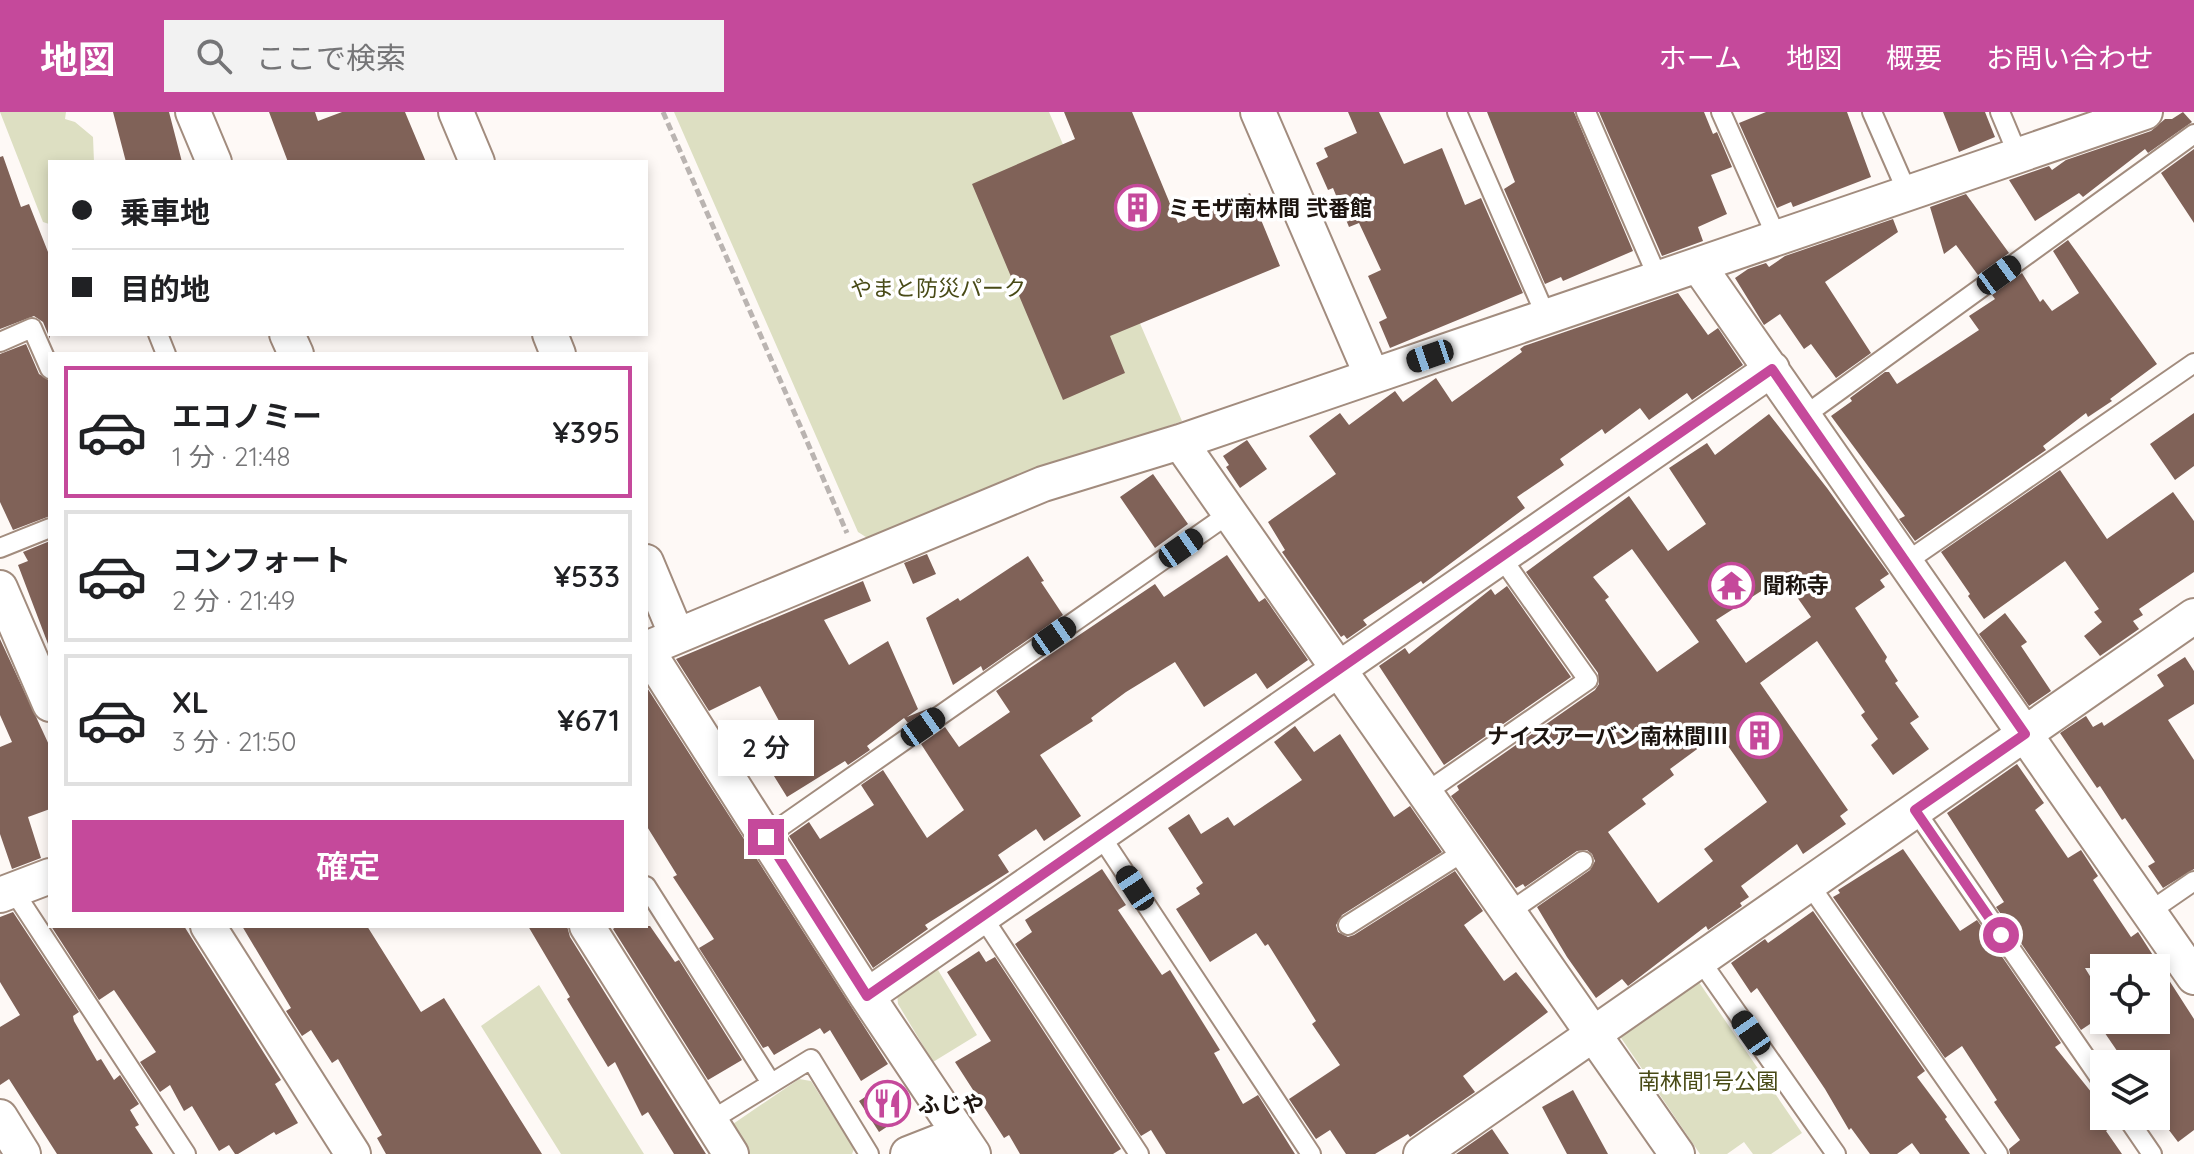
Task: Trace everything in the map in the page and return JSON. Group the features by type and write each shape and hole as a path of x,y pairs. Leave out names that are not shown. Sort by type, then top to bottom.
{"street":[{"path":"193,112 213,160"},
{"path":"456,112 476,160"},
{"path":"1258,112 1372,376"},
{"path":"657,645 1043,484 1180,442 2145,112"},
{"path":"1698,265 2194,977"},
{"path":"867,996 1772,369"},
{"path":"1180,442 1677,1154"},
{"path":"648,577 657,645 766,837 966,1144 908,1154"},
{"path":"0,588 48,699"},
{"path":"1421,1154 2194,616"},
{"path":"6,893 48,877"},
{"path":"209,928 353,1154"},
{"path":"588,928 731,1154"},
{"path":"0,1117 23,1154"}],"lane":[{"path":"1457,112 1546,316"},
{"path":"1586,112 1658,278"},
{"path":"1721,112 1777,238"},
{"path":"1872,112 1908,194"},
{"path":"2000,112 2018,155"},
{"path":"1804,416 2194,134"},
{"path":"0,342 48,321"},
{"path":"32,328 48,364"},
{"path":"1906,562 2194,363"},
{"path":"766,837 1230,513"},
{"path":"0,548 48,529"},
{"path":"1425,793 1588,680 1501,557"},
{"path":"1915,810 2090,1064"},
{"path":"1100,835 1311,1154"},
{"path":"1348,925 1465,851"},
{"path":"1508,913 1583,861"},
{"path":"2149,912 2194,881"},
{"path":"1809,884 1998,1154"},
{"path":"648,889 771,1083"},
{"path":"6,893 186,1154"},
{"path":"982,916 1139,1154"},
{"path":"1700,960 1836,1154"},
{"path":"710,1121 811,1059 869,1154"},
{"path":"2136,1130 2152,1154"}],"path":[{"path":"663,112 859,560"}],"green space":[{"path":"0,112 66,112 65,119 75,122 93,137 94,160 48,160 48,224 43,222"},
{"name":"やまと防災パーク","path":"674,112 1049,112 1182,421 869,539 858,532"},
{"path":"938,970 977,1035 933,1062 898,1004 897,993"},
{"name":"南林間1号公園","path":"1694,975 1802,1133 1771,1154 1753,1154 1744,1142 1727,1154 1700,1154 1615,1029"},
{"path":"539,985 644,1154 561,1154 481,1026"},
{"path":"799,1079 811,1081 854,1149 852,1154 745,1154 730,1126"}],"building":[{"path":"113,112 169,112 181,160 125,160"},
{"path":"269,112 315,112 318,121 342,112 405,112 425,160 287,160"},
{"path":"1064,112 1132,112 1178,223 1250,193 1280,266 1110,336 1125,373 1063,400 972,184 1075,139"},
{"path":"1348,112 1379,112 1404,164 1442,148 1465,205 1481,198 1523,293 1390,348 1379,322 1387,318 1368,276 1381,270 1359,223 1349,227 1333,188 1328,190 1316,163 1328,157 1324,148 1357,133"},
{"path":"1487,112 1574,112 1633,251 1563,281 1561,277 1545,284 1504,189 1515,182"},
{"path":"1599,112 1704,112 1713,134 1717,132 1732,167 1711,175 1727,214 1698,227 1703,241 1662,256"},
{"path":"1766,112 1847,112 1871,177 1793,207 1791,202 1777,208 1739,123"},
{"path":"1943,112 1985,112 1995,137 1959,152"},
{"path":"2183,112 2192,122 2148,153 2145,149 2083,197 2079,193 2035,221 2009,180 2049,166 2052,170 2066,160 2151,131 2165,119 2172,119"},
{"path":"2194,149 2194,223 2161,173"},
{"path":"3,156 21,207 29,204 48,252 48,334 43,322 34,316 0,329 0,157"},
{"path":"1966,194 2009,253 1978,275 1956,245 1944,254 1930,207"},
{"path":"1893,219 1898,232 1825,282 1871,353 1836,378 1811,344 1804,349 1780,314 1764,325 1735,278 1748,269 1766,263 1769,267 1785,256"},
{"path":"2068,240 2157,364 2110,399 2112,401 2088,417 2086,413 2043,446 2046,450 1915,541 1899,519 1905,516 1831,416 1885,372 1889,372 1897,384 1979,330 1969,316 1995,299 1992,295 2022,273 2040,302 2043,299 2052,311 2079,293 2053,251"},
{"path":"1678,293 1708,335 1718,328 1743,365 1692,400 1687,393 1649,420 1640,408 1605,434 1602,429 1560,459 1564,465 1517,497 1525,508 1423,584 1421,581 1363,620 1367,625 1347,639 1344,635 1341,637 1282,552 1285,550 1268,522 1336,474 1309,436 1340,413 1349,425 1395,391 1403,402 1436,378 1452,402 1522,352 1520,349 1524,346"},
{"path":"26,344 39,374 48,380 48,517 13,530 0,502 0,354"},
{"path":"2194,413 2194,466 2175,480 2150,444"},
{"path":"1769,414 1827,488 1889,574 1880,580 1885,587 1855,608 1887,657 1885,661 1898,681 1895,683 1919,717 1910,723 1929,749 1893,775 1871,745 1878,739 1861,715 1865,712 1817,641 1760,683 1848,810 1840,816 1846,824 1803,854 1797,844 1741,886 1749,897 1740,903 1742,906 1708,930 1706,926 1628,986 1622,979 1596,998 1537,907 1590,870 1595,861 1592,854 1587,850 1577,851 1525,887 1523,884 1516,888 1451,796 1459,790 1457,786 1595,690 1599,684 1598,673 1526,572 1629,496 1668,551 1706,524 1669,468 1707,443 1715,455","holes":["1632,549 1699,642 1657,672 1605,600 1609,597 1593,577","1783,577 1811,617 1746,663 1716,620","1719,733 1767,802 1704,849 1713,861 1658,903 1608,832 1646,804 1642,799 1674,775 1670,769"]},
{"path":"1247,440 1267,469 1240,488 1226,467 1229,465 1223,456"},
{"path":"2060,470 2107,539 2173,492 2194,521 2194,572 2139,609 2143,615 2133,621 2139,629 2100,656 2084,636 2102,622 2094,612 2099,609 2065,561 1984,619 1941,552"},
{"path":"1153,474 1188,524 1155,548 1120,497"},
{"path":"48,542 48,644 18,565 28,561 23,552"},
{"path":"927,554 936,574 913,584 904,563"},
{"path":"1227,555 1259,602 1265,598 1308,660 1267,689 1256,673 1204,707 1175,662 1126,692 1091,718 1093,721 1040,755 1081,816 1044,841 1036,829 998,855 1009,872 925,925 928,929 873,968 789,836 809,822 820,839 874,805 861,785 883,770 927,838 964,810 921,744 945,727 959,747 1010,712 996,691 1155,584 1164,597"},
{"path":"1028,556 1063,615 983,671 981,666 953,685 926,618 958,598 960,601"},
{"path":"863,581 871,601 824,620 849,665 888,641 918,709 907,717 932,707 908,723 904,718 867,746 870,750 848,765 845,761 787,797 764,760 790,741 760,686 709,711 676,659"},
{"path":"1507,586 1571,677 1444,765 1379,666 1405,648 1409,654 1491,589 1495,595"},
{"path":"2005,613 2027,642 2021,646 2051,691 2029,706 1979,634"},
{"path":"0,639 48,743 48,810 28,817 41,858 12,869 0,834 0,747 12,742 0,715"},
{"path":"2185,657 2194,671 2194,704 2168,720 2194,760 2194,869 2163,888 2148,866 2155,862 2100,786 2097,788 2060,733 2086,716 2093,727 2102,722 2104,726 2164,686 2157,675"},
{"path":"648,689 888,1064 861,1081 830,1030 824,1034 820,1028 774,1055 768,1046 763,1048 699,948 714,939 673,877 677,875 648,828"},
{"path":"1295,726 1314,752 1340,734 1394,817 1410,806 1442,852 1342,915 1336,925 1338,932 1348,937 1354,935 1455,871 1483,911 1464,925 1504,981 1516,972 1548,1012 1463,1076 1475,1092 1410,1137 1408,1134 1375,1154 1346,1154 1330,1130 1316,1139 1289,1099 1340,1065 1312,1024 1316,1021 1268,944 1265,946 1256,933 1210,962 1176,909 1200,894 1196,888 1203,883 1168,828 1189,814 1201,834 1228,817 1234,826 1302,780 1274,742"},
{"path":"2017,764 2044,803 2035,810 2068,858 2081,850 2098,876 2093,880 2131,937 2138,932 2152,954 2090,954 2090,968 2085,968 2090,976 2090,1024 2081,1030 1996,907 2004,902 1947,813"},
{"path":"1903,849 1960,931 1977,920 2061,1043 2055,1047 2090,1091 2090,1130 2107,1130 2122,1154 2010,1154 2009,1149 2020,1140 1962,1046 1945,1058 1833,897 1840,893 1838,890"},
{"path":"1102,869 1126,905 1118,910 1162,975 1170,970 1220,1050 1214,1053 1243,1104 1258,1095 1295,1154 1166,1154 1151,1130 1141,1136 1015,944 1032,932 1025,920"},
{"path":"1813,911 1925,1071 1917,1077 1970,1154 1920,1154 1912,1143 1897,1154 1870,1154 1851,1128 1849,1130 1757,988 1751,993 1731,963 1765,939 1768,943"},
{"path":"13,912 79,1012 73,1016 74,1021 97,1061 101,1059 114,1080 120,1075 139,1104 130,1110 139,1125 135,1127 153,1154 57,1154 9,1079 0,1085 0,1027 20,1015 0,982 0,917"},
{"path":"650,926 675,962 679,960 742,1060 708,1080 613,929"},
{"path":"52,928 185,928 281,1080 275,1084 298,1123 276,1135 274,1132 238,1154 229,1145 219,1151 192,1106 184,1111 170,1085 160,1092 140,1062 156,1052 114,990 99,1000"},
{"path":"243,928 368,928 421,1012 444,998 542,1154 386,1154 377,1138 382,1135 338,1059 332,1063 311,1030 302,1036 286,1011 291,1008"},
{"path":"529,928 568,928 570,937 706,1154 674,1154 648,1112 642,1116 615,1062 608,1067 567,999 570,997"},
{"path":"979,951 986,962 995,957 1121,1149 1113,1154 1020,1154 1009,1135 1004,1138 955,1062 991,1041 947,972"},
{"path":"2170,982 2194,1019 2194,1130 2178,1142 2169,1130 2170,1050 2116,1050 2106,1034 2170,1034"},
{"path":"885,1084 905,1115 879,1132 859,1101"},
{"path":"1573,1090 1608,1154 1567,1154 1542,1107"},
{"path":"1492,1129 1509,1154 1456,1154"}],"place":[{"name":"ミモザ南林間 弐番館","path":"1137,208"},
{"name":"聞称寺","path":"1732,585"},
{"name":"ナイスアーバン南林間Ⅲ","path":"1759,736"},
{"name":"ふじや","path":"887,1104"}],"route":[{"path":"766,837 867,996 1772,369 2025,734 1915,810 2001,935"}]}
